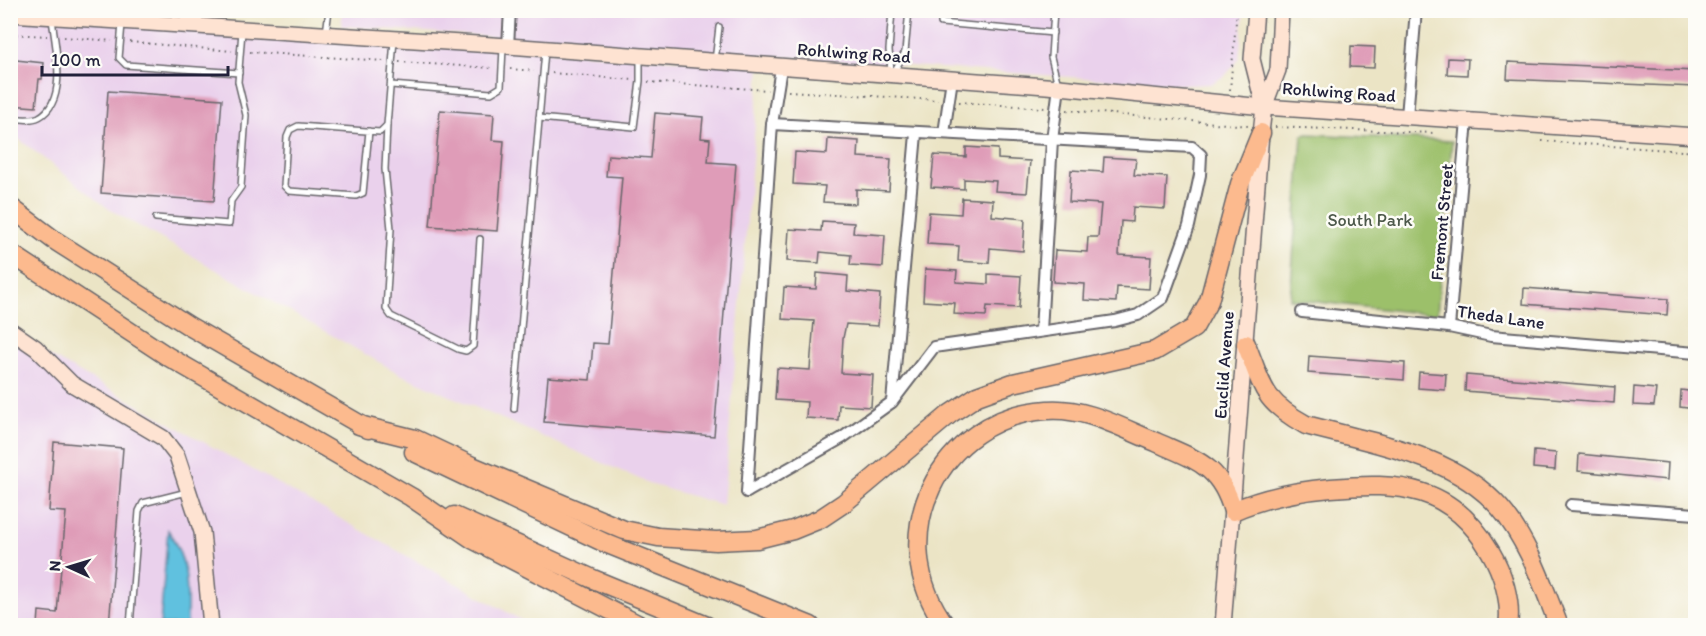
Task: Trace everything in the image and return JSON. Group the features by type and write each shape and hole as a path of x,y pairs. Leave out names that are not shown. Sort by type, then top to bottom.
{"highway":[{"path":"359,425 415,439 472,466 624,530 668,538 716,541 757,539 793,530 820,519 844,503 950,414 977,396 1013,383 1155,351 1167,347 1194,328 1209,301 1240,184 1261,133"},
{"path":"10,207 54,240 179,320 359,425 604,543 811,626"},
{"path":"10,253 167,356 411,497 474,540 641,626"},
{"path":"1245,344 1263,389 1273,404 1290,416 1306,425 1434,462 1472,482 1488,496 1500,508 1526,549 1559,626"},
{"path":"946,626 934,608 920,566 919,530 923,508 939,472 966,440 1006,418 1048,410 1073,411 1100,418 1202,462 1218,476 1227,491 1233,511 1255,501 1280,495 1377,484 1399,486 1434,497 1460,512 1496,560 1504,584 1508,626"},
{"path":"411,497 593,579 707,626"}],"main road":[{"path":"1256,10 1252,59 1264,107"},
{"path":"1264,107 1278,70 1281,10"},
{"name":"Rohlwing Road","path":"10,14 51,17 82,15 122,22 506,46 1059,87 1264,107 1407,116 1467,127 1695,136"},
{"name":"Euclid Avenue","path":"1223,626 1264,107"},
{"path":"10,330 36,348 72,384 163,438 177,456 202,532 211,626"}],"street":[{"path":"506,46 510,10"},
{"path":"1407,116 1416,10"},
{"path":"772,123 916,134 944,133 1192,147 1201,155 1200,175 1189,226 1164,298 1138,315 1078,328 1041,331 934,347 892,402 842,438 747,492 772,123 781,68"},
{"path":"944,133 952,79"},
{"path":"1041,331 1052,140 1059,87"},
{"name":"Fremont Street","path":"1449,327 1467,127"},
{"path":"892,402 916,134"},
{"name":"Theda Lane","path":"1302,312 1449,327 1491,336 1695,353"},
{"path":"1571,505 1695,514"}],"lane":[{"path":"326,35 328,10"},
{"path":"892,10 889,50 892,76"},
{"path":"892,76 905,52 909,10"},
{"path":"941,10 941,23 1053,33"},
{"path":"1054,10 1052,57 1059,87"},
{"path":"10,118 40,117 49,105 59,75 51,17"},
{"path":"122,22 119,58 126,65 239,73"},
{"path":"715,63 719,27"},
{"path":"156,218 230,224 231,201 241,187 246,115 238,82 242,30"},
{"path":"394,39 385,169 391,229 386,309 392,315 458,349 466,351 473,346 480,239"},
{"path":"391,85 491,93 501,87 506,46"},
{"path":"514,409 545,50"},
{"path":"539,118 634,127 640,81 640,57"},
{"path":"369,131 363,193 356,196 289,191 284,186 287,137 290,130 298,126 369,131 380,132 387,125"},
{"path":"130,626 139,511 143,503 190,491"}],"path":[{"path":"1232,81 1237,10"},
{"path":"10,34 1203,120 1222,125"},
{"path":"1309,127 1467,127"},
{"path":"1534,140 1695,152"}],"shaded area":[{"path":"343,10 1244,11 1239,59 1225,76 1210,84 1185,85 341,26"},
{"path":"10,14 760,66 723,505 653,485 400,374 109,209 11,133"},
{"path":"10,330 36,348 530,625 11,625"}],"green space":[{"name":"South Park","path":"1306,134 1452,141 1437,315 1290,299 1302,136"}],"water":[{"path":"168,530 184,565 187,587 187,625 160,625"}],"building":[{"path":"1351,46 1375,47 1374,68 1350,67"},
{"path":"1448,58 1468,59 1467,75 1447,74"},
{"path":"16,60 44,63 42,79 39,79 36,107 10,105 10,62 15,63"},
{"path":"1508,62 1695,71 1695,87 1507,79"},
{"path":"108,91 222,99 214,201 101,193"},
{"path":"440,110 494,114 492,140 504,141 497,231 430,226"},
{"path":"655,113 703,117 701,138 710,139 708,162 736,164 714,436 544,422 548,377 590,380 593,343 608,344 622,177 606,176 608,155 651,158"},
{"path":"828,139 859,141 858,157 891,159 889,191 856,189 856,204 823,202 825,186 793,184 795,152 827,154"},
{"path":"966,147 998,149 998,159 1030,161 1027,193 995,191 996,181 964,179 964,189 931,187 934,155 966,157"},
{"path":"1104,157 1136,159 1134,175 1167,177 1165,209 1133,207 1132,222 1121,221 1119,255 1151,257 1149,289 1117,287 1116,302 1084,300 1085,284 1053,282 1055,250 1087,252 1088,237 1098,237 1101,204 1069,202 1071,170 1103,172"},
{"path":"962,198 993,200 992,216 1025,219 1023,251 990,248 989,263 958,261 959,246 927,244 929,212 961,214"},
{"path":"822,221 854,223 853,233 885,235 883,267 850,265 851,255 820,252 819,263 787,261 789,229 821,231"},
{"path":"925,269 957,271 956,282 988,284 988,274 1021,276 1019,308 987,306 986,316 954,314 955,303 923,301"},
{"path":"817,273 848,276 847,291 880,294 878,326 846,324 843,338 841,373 873,375 871,407 839,405 838,420 806,418 807,402 775,400 777,368 810,370 814,321 782,319 784,287 816,289"},
{"path":"1524,288 1668,299 1667,315 1523,304"},
{"path":"1309,356 1405,363 1404,380 1308,373"},
{"path":"1419,372 1446,374 1445,390 1418,388"},
{"path":"1466,375 1615,387 1614,403 1465,391"},
{"path":"1634,387 1656,389 1654,406 1633,405"},
{"path":"1681,390 1695,392 1695,409 1680,407"},
{"path":"54,442 123,448 109,626 38,626 39,611 57,613 66,512 49,511"},
{"path":"1534,451 1556,453 1555,470 1533,468"},
{"path":"1579,454 1668,463 1667,480 1578,471"}]}
